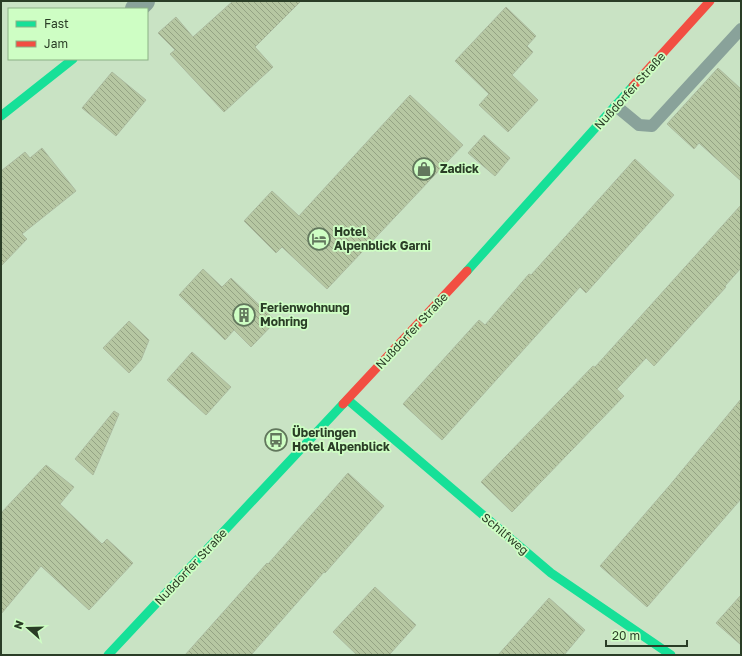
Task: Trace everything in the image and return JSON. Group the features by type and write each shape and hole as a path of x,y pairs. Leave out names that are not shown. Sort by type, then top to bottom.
{"street":[{"name":"Nußdorfer Straße","path":"108,655 462,277 710,1"},
{"path":"1,116 72,60"},
{"name":"Schilfweg","path":"348,400 551,573 671,655"}],"lane":[{"path":"616,106 639,125 652,126 741,29"}],"building":[{"path":"233,1 301,1 255,47 273,67 224,112 170,54 175,50 158,33 176,17 193,37"},
{"path":"506,7 536,36 527,46 533,52 512,75 538,100 508,132 479,105 489,94 455,61"},
{"path":"718,68 741,89 741,181 699,143 694,149 667,124"},
{"path":"112,72 146,100 116,136 82,108"},
{"path":"410,95 463,145 327,289 282,247 276,253 244,221 272,191 299,216"},
{"path":"484,135 510,158 495,176 468,153"},
{"path":"42,148 76,191 22,234 27,239 1,266 1,171 25,152 30,158"},
{"path":"635,159 674,195 586,293 580,287 442,440 403,404 479,320 485,325 529,274 531,275"},
{"path":"741,205 741,268 725,286 726,287 654,366 646,358 617,389 624,396 512,512 481,482 593,366 595,367"},
{"path":"203,269 222,287 231,278 276,321 251,347 234,330 225,340 179,295"},
{"path":"129,321 149,340 141,360 129,373 103,348"},
{"path":"192,352 231,387 206,415 167,380"},
{"path":"741,399 741,499 647,607 600,566 670,485"},
{"path":"114,411 119,414 93,475 75,459"},
{"path":"46,465 74,487 60,504 102,544 107,539 133,563 89,610 41,566 1,614 1,513"},
{"path":"348,473 384,506 325,573 324,572 251,655 185,655 267,563 268,564"},
{"path":"375,587 416,625 389,655 357,655 333,632"},
{"path":"741,595 741,645 716,623"},
{"path":"549,598 585,630 564,655 498,655"}],"traffic: fast":[{"path":"1,116 72,60"},
{"path":"467,271 633,86"},
{"path":"348,400 551,573 671,655"},
{"path":"108,655 343,404"}],"traffic: jam":[{"path":"633,86 710,1"},
{"path":"343,404 467,271"}],"place":[{"name":"Zadick","path":"424,169"},
{"name":"Hotel Alpenblick Garni","path":"319,239"},
{"name":"Ferienwohnung Mohring","path":"244,315"},
{"name":"Überlingen Hotel Alpenblick","path":"276,440"}]}
